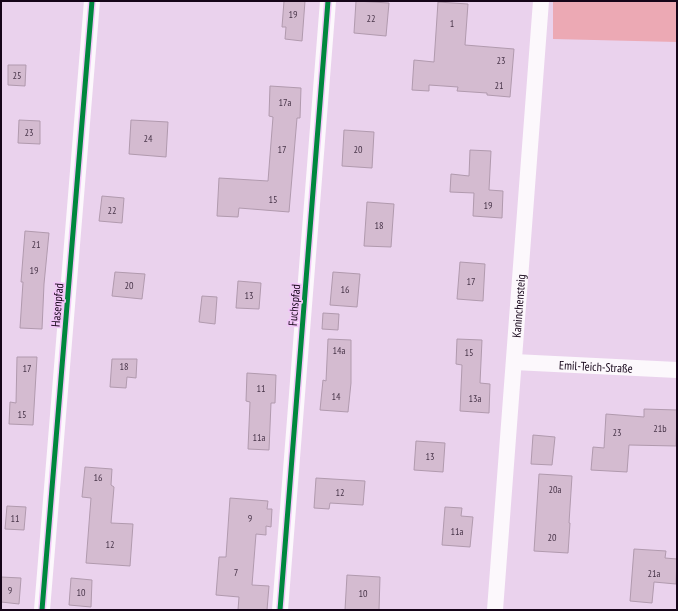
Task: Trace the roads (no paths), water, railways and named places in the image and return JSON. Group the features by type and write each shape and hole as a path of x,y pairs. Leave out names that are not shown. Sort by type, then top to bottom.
{"street":[{"name":"Hasenpfad","path":"42,610 92,1"},
{"name":"Fuchspfad","path":"280,610 328,1"},
{"name":"Kaninchensteig","path":"495,610 541,1"},
{"name":"Emil-Teich-Straße","path":"514,362 677,370"}]}
